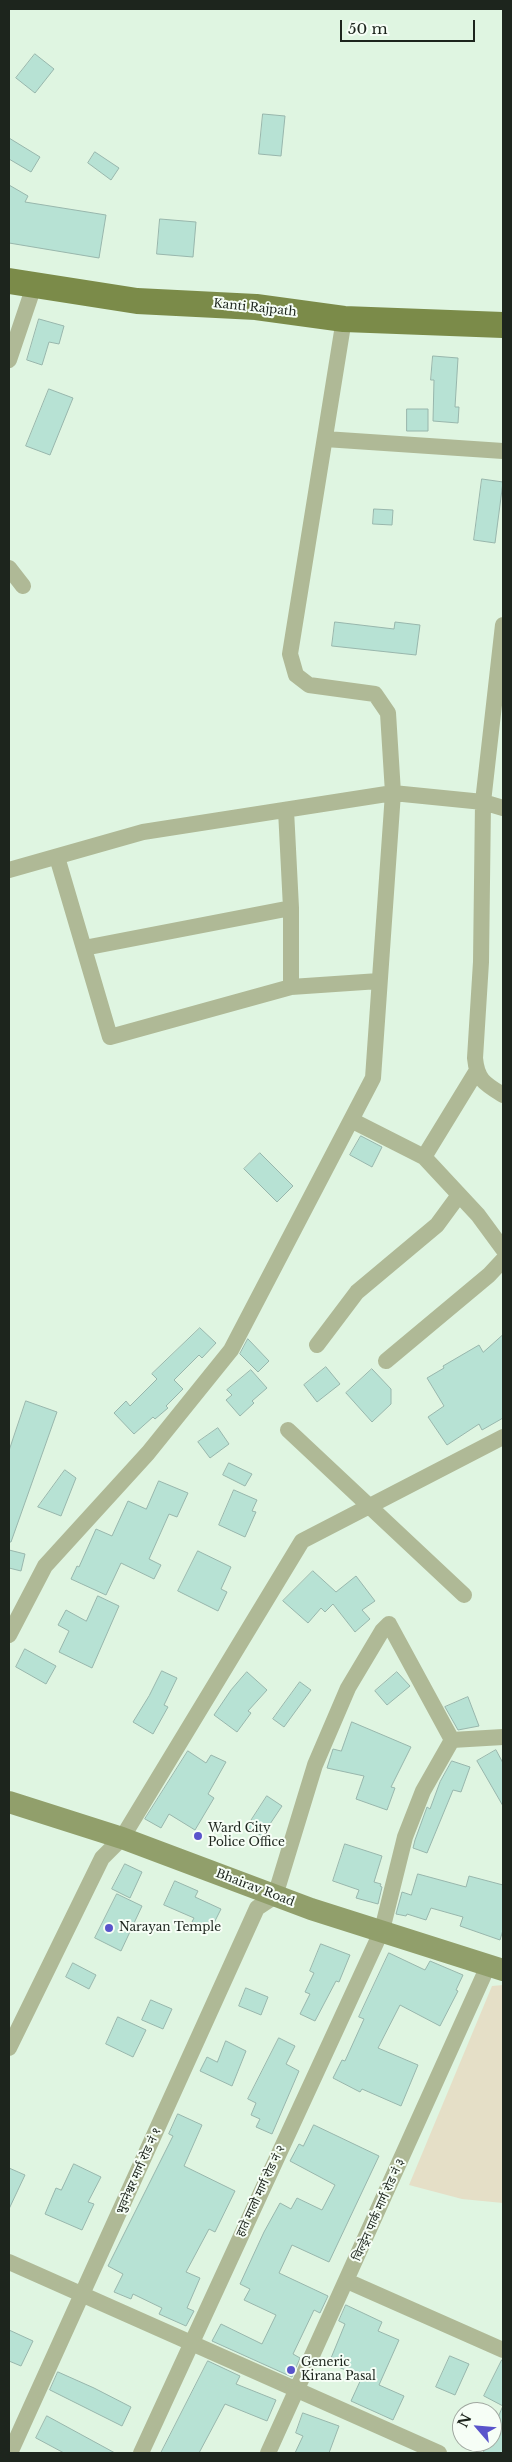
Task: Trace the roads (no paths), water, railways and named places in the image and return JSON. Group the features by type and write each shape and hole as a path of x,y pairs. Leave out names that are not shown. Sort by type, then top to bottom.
{"main road":[{"name":"Kanti Rajpath","path":"21,283 137,301 256,307 344,319 503,326"},
{"name":"Bhairav Road","path":"9,1802 122,1838 311,1909 382,1930 496,1968"}],"street":[{"path":"9,360 21,283"},
{"path":"9,1634 45,1566 148,1453 231,1350 373,1078 378,981 393,793 388,714 375,694 310,685 296,675 290,654 344,319"},
{"path":"325,439 503,451"},
{"path":"9,568 23,586"},
{"path":"503,625 483,802 482,962 475,1058 476,1072 485,1084 503,1095"},
{"path":"9,870 144,832 393,793 483,802 503,808"},
{"path":"286,810 292,908 291,988"},
{"path":"57,857 110,1037 291,988 378,981"},
{"path":"84,948 292,908"},
{"path":"424,1157 476,1072"},
{"path":"351,1120 424,1157 459,1195 503,1249"},
{"path":"317,1345 357,1292 437,1225 459,1195"},
{"path":"386,1361 489,1275 503,1260"},
{"path":"288,1430 371,1505 464,1594"},
{"path":"9,2048 102,1858 122,1838 302,1541 503,1437"},
{"path":"275,1896 315,1765 348,1688 382,1632 390,1624 452,1740 503,1737"},
{"name":"हाते मालो मार्ग रोड नं २","path":"141,2453 190,2343 382,1930 405,1837 423,1791 452,1740"},
{"name":"भुवनेश्वर मार्ग रोड नं १","path":"10,2453 257,1908 275,1896"},
{"name":"चिल्ड्रेन पार्क मार्ग रोड नं ३","path":"268,2453 346,2281 496,1968"},
{"path":"9,2262 297,2390 406,2447 439,2453"},
{"path":"346,2281 503,2350"}],"place":[{"name":"Ward City Police Office","path":"198,1836"},
{"name":"Narayan Temple","path":"109,1928"},
{"name":"Generic Kirana Pasal","path":"291,2370"}]}
